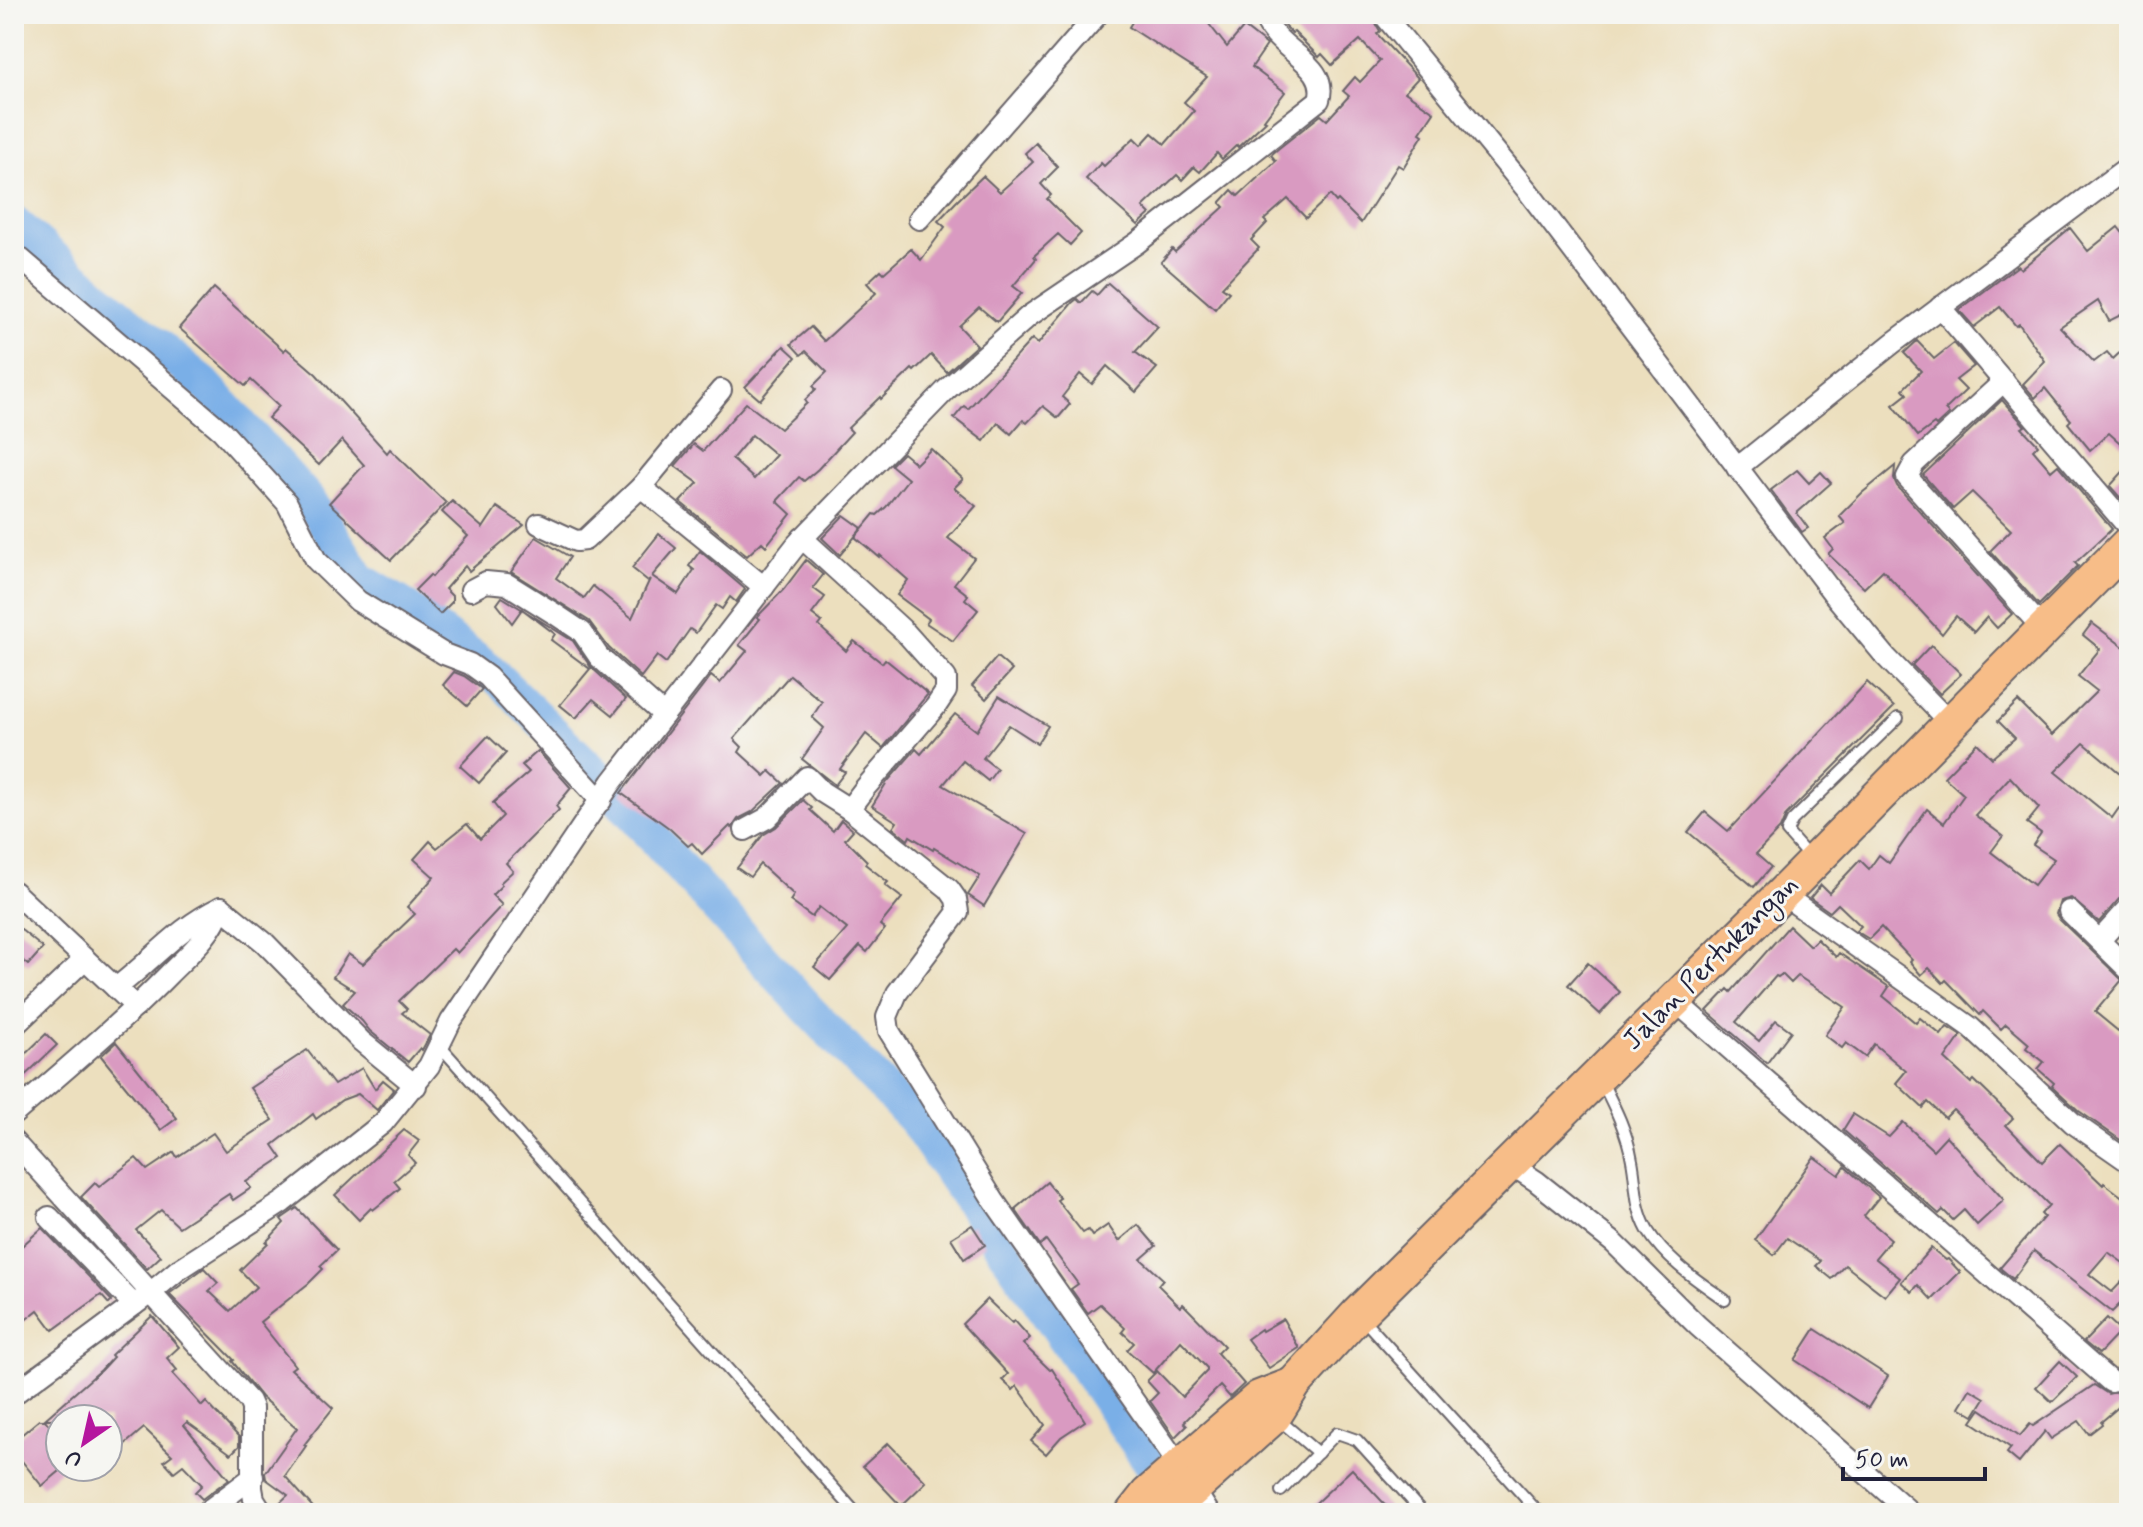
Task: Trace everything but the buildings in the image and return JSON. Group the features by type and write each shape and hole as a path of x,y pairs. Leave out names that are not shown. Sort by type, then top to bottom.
{"main road":[{"name":"Jalan Pertukangan","path":"1173,1495 1274,1416 1294,1384 1358,1314 1782,894 2127,544"},
{"name":"Jalan Pertukangan","path":"1173,1495 1259,1398 1294,1384"}],"street":[{"path":"919,219 1098,14"},
{"path":"14,1394 178,1270 283,1202 383,1123 416,1086 451,1021 606,791 802,538 946,390 1029,316 1137,243 1319,100 1323,88 1319,76 1267,28 1264,14"},
{"path":"1383,14 1527,190 1764,506 1877,647 1951,724"},
{"path":"1737,468 1940,307 2129,166"},
{"path":"14,253 222,431 287,503 316,560 358,601 488,677 606,791"},
{"path":"1940,307 2004,381 2127,544"},
{"path":"2004,381 1914,464 1907,477 2044,630"},
{"path":"539,524 576,541 585,540 641,487 721,390"},
{"path":"641,487 764,587"},
{"path":"802,538 905,632 946,678 946,691 936,706 849,809"},
{"path":"471,590 486,582 507,584 555,614 582,632 599,657 664,715"},
{"path":"745,830 767,818 807,777 822,792 849,809 949,889 956,899 958,912 897,993 887,1017 889,1031 1173,1495"},
{"path":"14,892 136,1007"},
{"path":"1782,894 1970,1027 2073,1123 2129,1162"},
{"path":"221,907 265,943 361,1041 416,1086"},
{"path":"116,988 174,935 221,907"},
{"path":"14,1114 136,1007 203,940 215,925 221,907"},
{"path":"2100,940 2129,908"},
{"path":"2069,911 2129,970"},
{"path":"14,1026 85,959"},
{"path":"1674,1000 2111,1382"},
{"path":"14,1142 78,1210 142,1300"},
{"path":"1510,1164 1614,1243 1698,1326 1911,1513"},
{"path":"49,1217 249,1401 252,1408 254,1499 263,1513"},
{"path":"205,1513 253,1477"}],"lane":[{"path":"1813,862 1787,832 1792,821 1898,718"},
{"path":"440,1046 856,1513"},
{"path":"1599,1074 1622,1122 1633,1161 1634,1193 1648,1230 1672,1261 1725,1300"},
{"path":"1358,1314 1539,1513"},
{"path":"1274,1416 1318,1453"},
{"path":"1281,1491 1337,1433 1357,1440 1423,1513"}],"waterway":[{"path":"14,222 96,295 205,384 310,501 360,579 400,603 482,663 599,777 807,1008 914,1120 1180,1506"}]}
